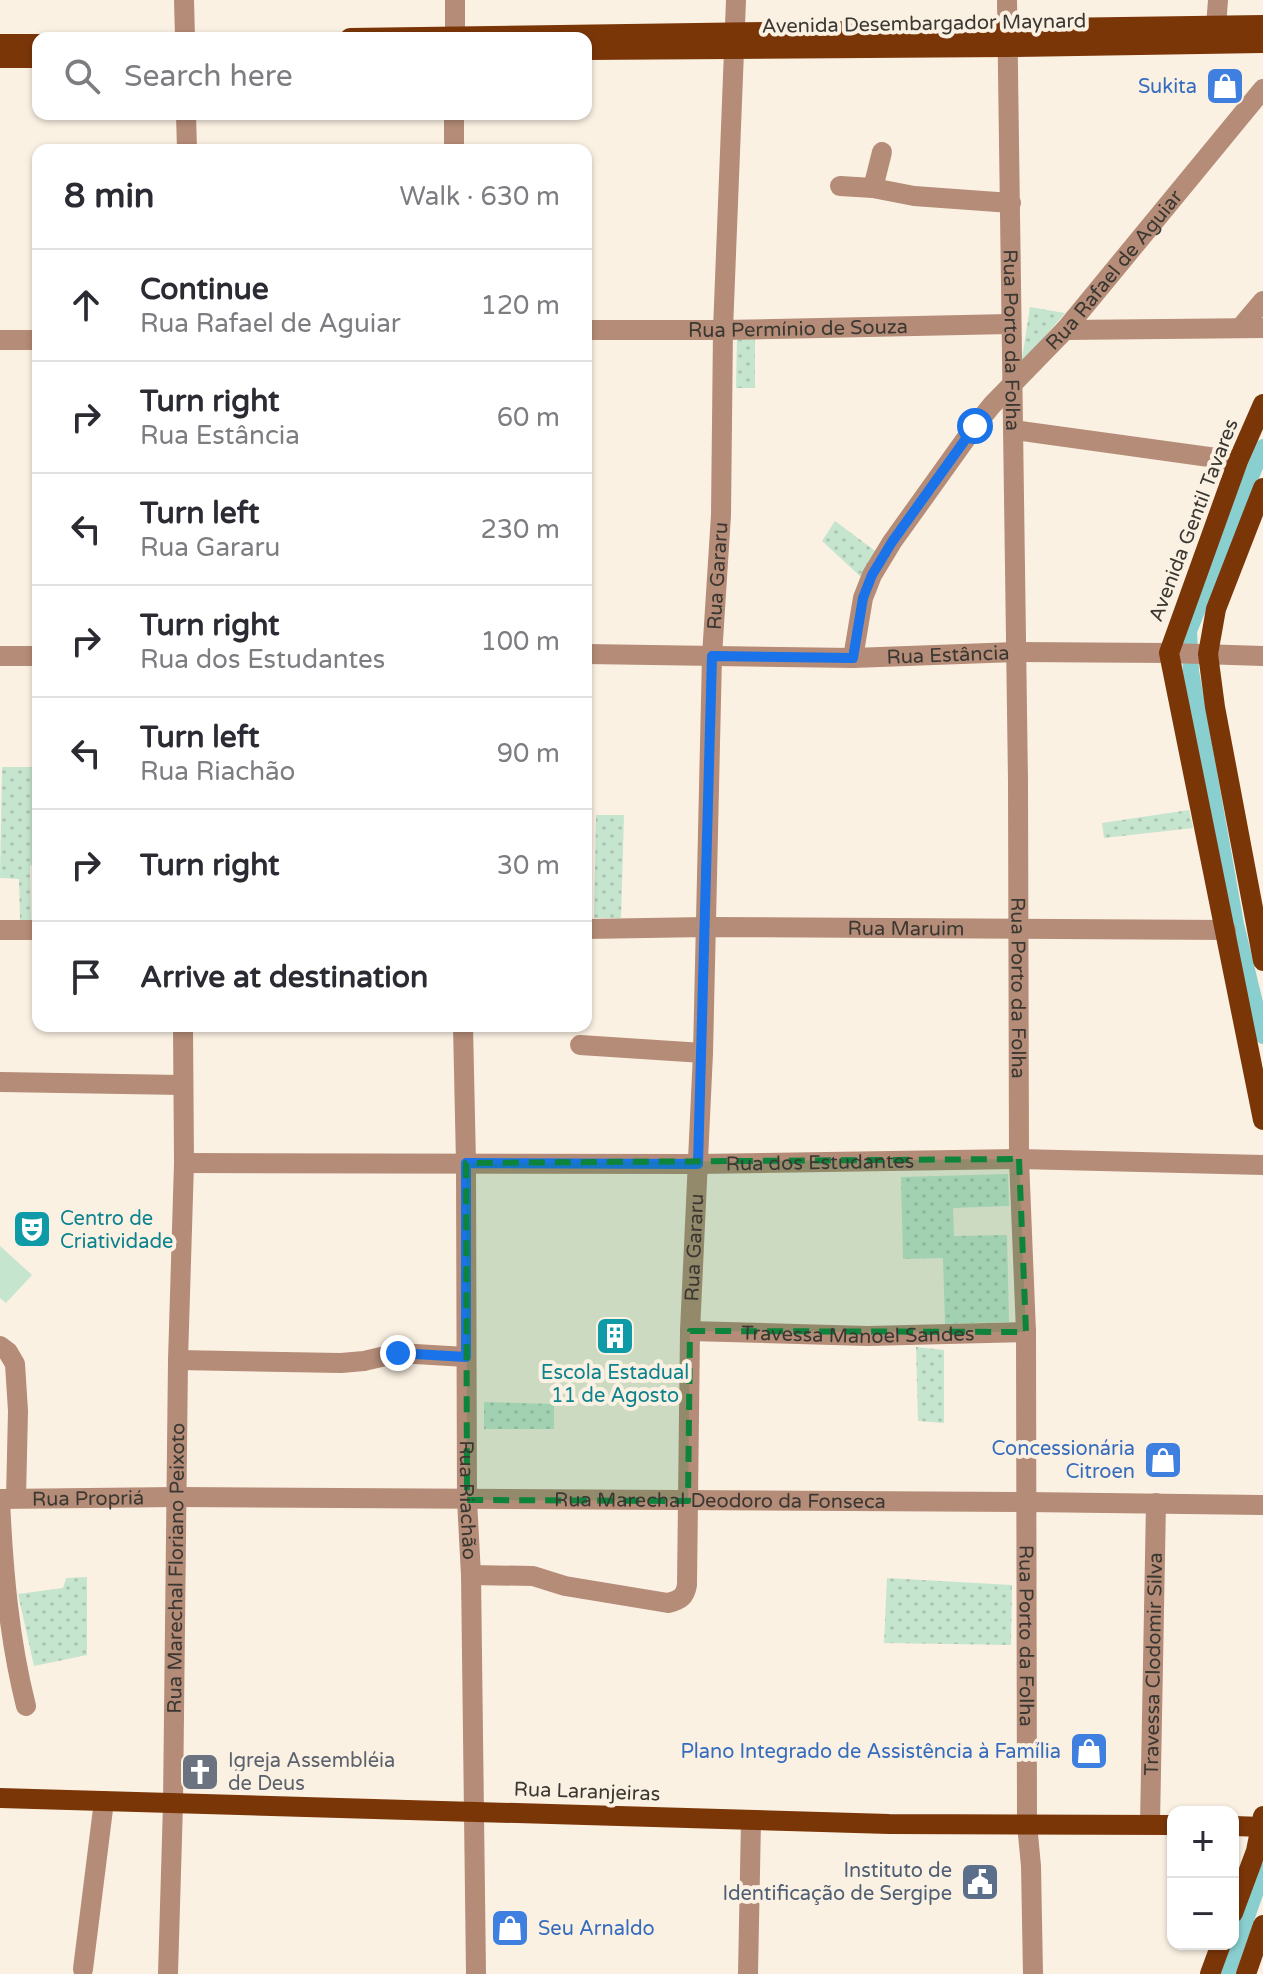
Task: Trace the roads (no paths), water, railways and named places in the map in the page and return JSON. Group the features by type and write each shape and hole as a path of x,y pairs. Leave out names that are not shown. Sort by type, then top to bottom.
{"main road":[{"name":"Avenida Desembargador Maynard","path":"1008,38 1263,25"},
{"name":"Avenida Desembargador Maynard","path":"592,38 1008,38 1263,43"},
{"name":"Avenida Desembargador Maynard","path":"592,50 734,40"},
{"path":"0,44 32,44"},
{"path":"0,58 32,58"},
{"name":"Avenida Gentil Tavares","path":"1172,653 1238,461 1263,404"},
{"path":"1263,488 1216,609 1206,654 1261,937 1263,961"},
{"path":"1172,653 1263,1120"},
{"name":"Rua Laranjeiras","path":"0,1798 889,1824 1167,1825"},
{"path":"1239,1825 1263,1823 1239,1897"},
{"path":"1246,1974 1263,1925"},
{"path":"1210,1974 1219,1950"}],"street":[{"path":"184,0 185,32"},
{"path":"455,0 455,32"},
{"name":"Rua Gararu","path":"471,1575 533,1576 565,1586 668,1603 682,1598 686,1593 690,1331 703,1053 712,656 721,515 723,330 736,0"},
{"name":"Rua Porto da Folha","path":"1007,0 1014,430 1019,1159 1026,1332 1027,1824 1033,1974"},
{"path":"1216,27 1218,0"},
{"name":"Rua Rafael de Aguiar","path":"853,658 863,598 872,575 975,426 1065,330 1263,89"},
{"path":"186,120 187,144"},
{"path":"454,120 454,144"},
{"path":"873,188 882,152"},
{"path":"840,186 873,188 914,196 1011,203"},
{"path":"1241,327 1263,301"},
{"name":"Rua Permínio de Souza","path":"592,330 1010,324"},
{"path":"1065,330 1263,328"},
{"path":"0,340 32,340"},
{"path":"1014,430 1238,461"},
{"name":"Rua Estância","path":"592,654 853,658 1016,652 1263,656"},
{"path":"0,656 32,656"},
{"name":"Rua Maruim","path":"592,929 1226,930"},
{"path":"0,930 32,930"},
{"name":"Rua Marechal Floriano Peixoto","path":"168,1974 184,1163 183,1032"},
{"name":"Rua Riachão","path":"463,1032 467,1500 471,1575 476,1974"},
{"path":"580,1045 703,1053"},
{"path":"0,1082 183,1085"},
{"name":"Rua dos Estudantes","path":"184,1163 698,1164 1019,1159 1263,1165"},
{"name":"Travessa Manoel Sandes","path":"690,1331 868,1336 1026,1332"},
{"path":"0,1346 15,1364 18,1411 6,1499 4,1574 26,1706"},
{"path":"178,1360 341,1363 398,1353 466,1357"},
{"name":"Rua Marechal Deodoro da Fonseca","path":"177,1497 1263,1505"},
{"name":"Rua Propriá","path":"6,1499 177,1497"},
{"name":"Travessa Clodomir Silva","path":"1150,1824 1156,1503"},
{"path":"83,1969 104,1801"},
{"path":"748,1974 751,1820"}],"waterway":[{"path":"1263,447 1189,631 1191,671 1236,924 1263,1036"},
{"path":"1227,1974 1263,1871"}],"place":[{"name":"Sukita","path":"1225,86"},
{"name":"Centro de Criatividade","path":"32,1229"},
{"name":"Escola Estadual 11 de Agosto","path":"615,1336"},
{"name":"Concessionária Citroen","path":"1163,1460"},
{"name":"Plano Integrado de Assistência à Família","path":"1089,1751"},
{"name":"Igreja Assembléia de Deus","path":"200,1772"},
{"name":"Instituto de Identificação de Sergipe","path":"980,1882"},
{"name":"Seu Arnaldo","path":"510,1928"}]}
